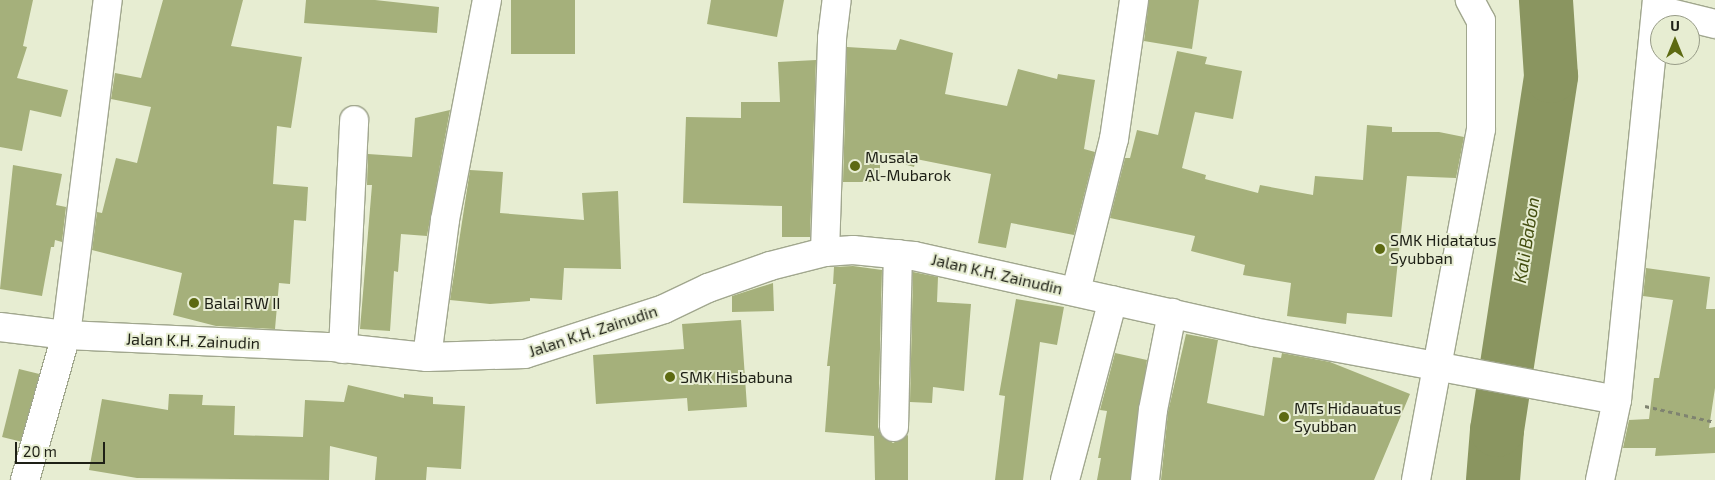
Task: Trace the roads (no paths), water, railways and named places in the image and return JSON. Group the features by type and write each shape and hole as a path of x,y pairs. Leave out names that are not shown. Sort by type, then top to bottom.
{"street":[{"path":"25,480 66,335 108,0"},
{"path":"427,357 445,220 487,0"},
{"path":"825,252 832,38 837,0"},
{"path":"1076,292 1114,139 1134,0"},
{"path":"1416,480 1481,129 1481,21 1470,0"},
{"path":"1600,480 1613,399 1658,5 1715,24"},
{"path":"343,349 354,120"},
{"name":"Jalan K.H. Zainudin","path":"0,327 66,335 343,349 427,357 525,354 664,309 708,288 770,266 825,252 853,250 898,254 1172,313 1437,367 1483,373 1613,399"},
{"path":"894,427 898,254"},
{"path":"1065,480 1113,300"},
{"path":"1145,480 1153,410 1172,313"}],"waterway":[{"name":"Kali Babon","path":"1493,480 1497,430 1551,76 1546,0"}],"place":[{"name":"Musala Al-Mubarok","path":"855,166"},
{"name":"SMK Hidatatus Syubban","path":"1380,249"},
{"name":"Balai RW II","path":"194,303"},
{"name":"SMK Hisbabuna","path":"670,377"},
{"name":"MTs Hidauatus Syubban","path":"1284,417"}]}
